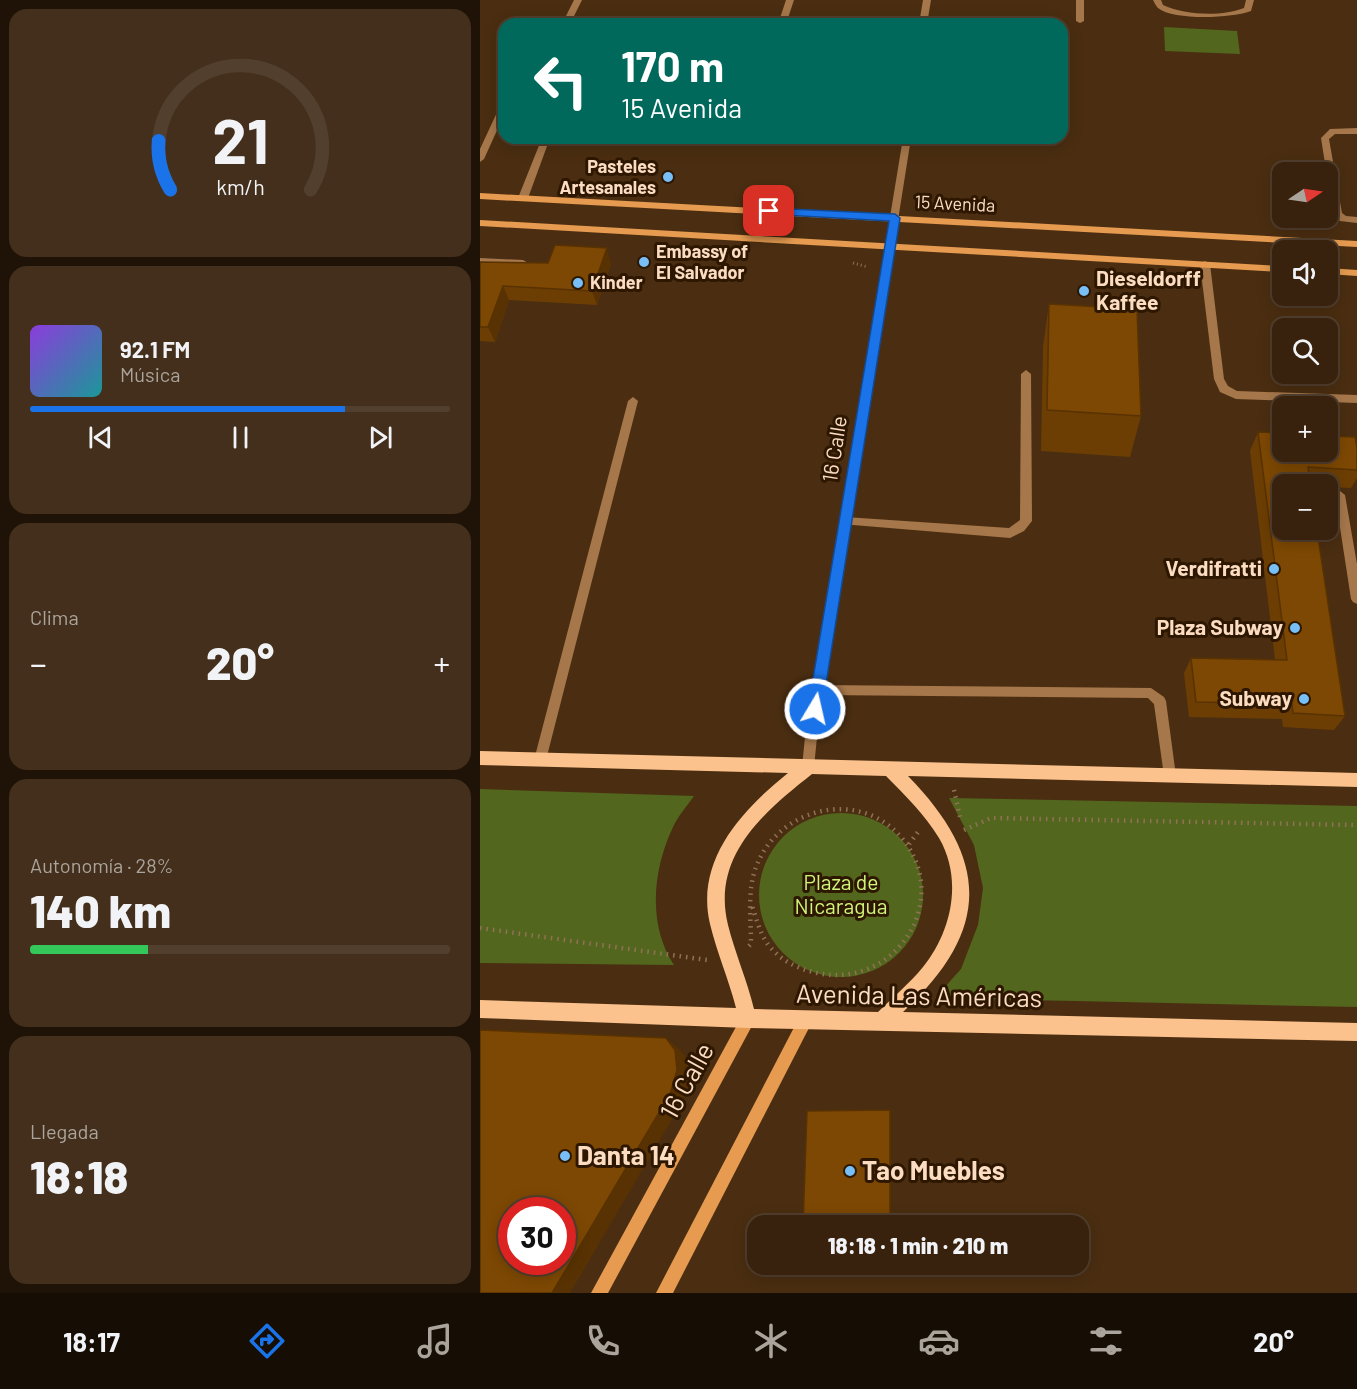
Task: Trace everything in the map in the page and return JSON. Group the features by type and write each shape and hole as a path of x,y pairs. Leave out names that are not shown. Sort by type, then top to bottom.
{"main road":[{"path":"480,758 1357,780"},
{"path":"748,1019 716,908 720,869 736,833 762,804 808,767"},
{"path":"883,1019 929,974 948,946 959,916 960,884 952,846 932,814 891,770"},
{"name":"Avenida Las Américas","path":"480,1009 748,1019 883,1019 1357,1032"}],"street":[{"path":"569,18 578,0"},
{"path":"784,18 790,0"},
{"path":"924,18 927,0"},
{"path":"1080,0 1080,21"},
{"path":"1157,0 1160,6 1171,11 1231,15 1248,9 1250,0"},
{"path":"480,159 498,119"},
{"path":"1357,131 1333,131 1325,138 1338,214 1343,219 1357,220"},
{"path":"523,198 544,144"},
{"name":"16 Calle","path":"808,767 818,690 906,144"},
{"name":"15 Avenida","path":"480,196 1357,244"},
{"path":"480,223 1272,268"},
{"path":"480,261 523,263"},
{"path":"1205,264 1219,379 1224,389 1236,395 1357,399"},
{"path":"1338,273 1357,274"},
{"path":"845,521 1010,533 1020,528 1026,521 1026,374"},
{"path":"540,760 633,401"},
{"path":"1340,495 1357,599"},
{"path":"818,690 1151,693 1160,701 1170,776"},
{"name":"16 Calle","path":"599,1293 748,1019"},
{"path":"664,1293 806,1019"}],"path":[{"path":"950,771 963,830"},
{"path":"480,928 732,963 751,944 752,906 753,879 762,852 780,830 804,815 831,808 859,810 884,820 909,844 922,877 923,891 918,920 911,933 892,956 866,971 836,977 821,976 793,966 771,947 763,936 752,906"},
{"path":"909,844 932,814 954,819 963,830"},
{"path":"963,830 991,818 1357,825"}],"green space":[{"path":"1164,27 1237,31 1240,54 1165,51"},
{"path":"480,789 694,796 673,827 666,843 657,878 657,914 660,932 665,949 674,965 480,963"},
{"path":"949,798 1357,806 1357,1007 935,998 961,969 978,925 983,888 974,845"},
{"name":"Plaza de Nicaragua","path":"841,813 872,819 899,837 917,864 923,895 917,926 899,953 872,971 841,977 810,971 783,953 765,926 759,895 765,864 783,837 810,819"}],"building":[{"path":"555,245 607,248 592,291 503,286 488,327 480,327 480,262 548,263"},
{"path":"1049,304 1137,309 1141,416 1047,410"},
{"path":"1258,432 1272,433 1272,462 1338,462 1338,436 1355,437 1357,470 1308,467 1309,474 1272,474 1272,540 1319,540 1345,716 1293,713 1292,704 1196,702 1191,658 1287,660"},
{"name":"Danta 14","path":"480,1030 666,1038 675,1050 677,1070 670,1094 576,1253 576,1197 498,1197 498,1275 563,1275 552,1293 480,1293"},
{"name":"Tao Muebles","path":"890,1110 890,1215 803,1215 807,1111"}],"place":[{"name":"Pasteles Artesanales","path":"668,177"},
{"name":"Embassy of El Salvador","path":"644,262"},
{"name":"Kinder","path":"578,283"},
{"name":"Dieseldorff Kaffee","path":"1084,291"},
{"name":"Verdifratti","path":"1274,569"},
{"name":"Plaza Subway","path":"1295,628"},
{"name":"Subway","path":"1304,699"},
{"name":"Danta 14","path":"565,1156"},
{"name":"Tao Muebles","path":"850,1171"}],"route":[{"path":"769,211 895,218 815,709"}]}
